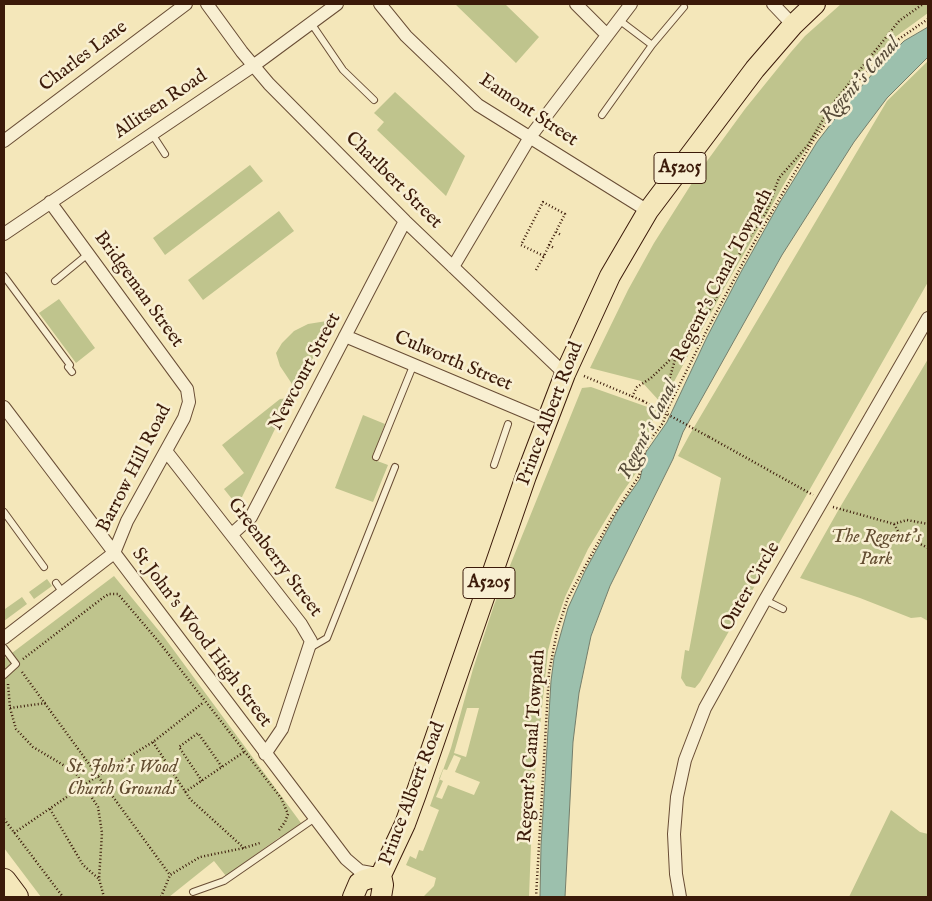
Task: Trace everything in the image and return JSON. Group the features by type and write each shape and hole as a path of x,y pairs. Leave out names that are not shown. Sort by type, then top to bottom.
{"highway":[{"path":"4,881 16,897"}],"main road":[{"name":"Prince Albert Road","path":"381,897 383,885 381,875 405,824 419,787 520,494 565,374 610,276 648,211 755,69 793,25 815,4"},
{"name":"Prince Albert Road","path":"352,897 359,883 381,875"}],"street":[{"name":"Charles Lane","path":"4,141 186,4"},
{"name":"Charlbert Street","path":"207,4 253,66 269,84 406,221 565,374"},
{"name":"Allitsen Road","path":"4,234 253,66 337,4"},
{"name":"Eamont Street","path":"380,4 406,36 478,105 648,211"},
{"path":"576,4 607,35"},
{"path":"453,267 530,137 631,4"},
{"path":"773,4 793,25"},
{"name":"Bridgeman Street","path":"50,202 187,389 189,402"},
{"name":"Newcourt Street","path":"228,528 251,517 406,221"},
{"name":"Outer Circle","path":"680,897 676,874 674,834 677,797 685,760 705,708 765,600 928,318"},
{"name":"Culworth Street","path":"345,336 547,421"},
{"name":"Barrow Hill Road","path":"114,553 127,521 184,418 189,402"},
{"name":"St John's Wood High Street","path":"4,406 346,859 360,871 381,875"},
{"name":"Greenberry Street","path":"166,450 307,632 311,641 282,729 265,754"},
{"path":"4,638 59,588 114,553"}],"lane":[{"path":"602,115 652,45 684,7"},
{"path":"619,20 652,45"},
{"path":"311,23 343,70 374,100"},
{"path":"152,134 166,154"},
{"path":"55,281 88,254"},
{"path":"4,276 70,365 68,367 72,372"},
{"path":"376,458 413,366"},
{"path":"494,465 508,424"},
{"path":"309,649 327,638 396,467"},
{"path":"4,512 44,567"},
{"path":"765,600 783,609"},
{"path":"4,648 16,664 5,673"},
{"path":"193,892 224,881 315,818"}],"path":[{"path":"632,397 637,387 651,378 677,353 702,324 746,242 766,213 779,178 809,146 831,106 899,21 923,4"},
{"name":"Regent's Canal Towpath","path":"536,897 549,673 556,631 568,598 612,517 638,476 647,444 663,423 668,408 707,330 809,146 852,88 896,41 928,20"},
{"path":"536,270 544,256 565,214 543,202 521,245 544,256"},
{"path":"556,232 561,235"},
{"path":"549,245 554,248"},
{"path":"668,408 664,398 677,353"},
{"path":"584,376 643,401 811,494"},
{"path":"833,507 894,524 907,520 928,524"},
{"path":"894,524 899,533 928,548"},
{"path":"170,875 99,775 16,664 109,594 118,594 159,642 204,702 281,798 288,814 285,822 276,832"},
{"path":"5,673 10,708 16,730 33,747 75,772 98,807 102,834 99,878 104,897"},
{"path":"14,834 99,775 153,742 204,702"},
{"path":"10,708 46,703"},
{"path":"202,781 179,747 198,733 222,767"},
{"path":"153,742 185,792 207,816 244,848"},
{"path":"185,792 244,752"},
{"path":"50,809 83,865 99,878"},
{"path":"4,818 14,834 63,897"},
{"path":"161,897 170,875 200,857 263,842"}],"green space":[{"path":"455,4 505,4 539,37 516,63"},
{"path":"841,4 928,4 928,13 891,40 862,72 831,112 791,172 726,285 662,404 641,381 590,368 628,290 654,243 699,172 745,109 791,52 805,36"},
{"path":"928,61 928,282 700,682 695,688 686,686 681,678 685,650 689,651 721,478 678,456 887,101"},
{"path":"395,92 465,156 446,196 377,130 384,122 374,113"},
{"path":"250,165 263,181 165,255 153,238"},
{"path":"279,211 294,231 203,300 188,280"},
{"path":"59,299 95,348 76,363 39,313"},
{"path":"333,320 296,390 280,366 276,353 282,343 294,331 308,324"},
{"name":"The Regent's Park","path":"928,359 928,621 921,617 911,618 860,598 800,578"},
{"path":"591,387 656,410 636,473 588,549 565,597 548,651 533,792 529,897 423,897 434,886 436,878 406,865 410,856 416,859 419,850 423,851 439,810 430,806 440,779 443,781 436,797 442,799 448,785 474,795 480,782 455,772 461,758 454,755 447,770 443,769 494,605 582,388","holes":["467,708 479,708 466,757 454,753"]},
{"path":"290,398 242,497 232,499 224,489 244,473 222,445 280,399"},
{"path":"363,415 385,424 372,459 388,465 373,502 335,488"},
{"name":"St. John's Wood Church Grounds","path":"114,576 164,637 301,823 226,876 214,861 169,897 41,897 4,848 4,659"},
{"path":"47,579 52,586 34,599 29,592"},
{"path":"22,597 27,604 4,621 4,608"},
{"path":"891,810 920,832 928,834 928,897 849,897"}],"shaded area":[{"path":"928,27 928,57 887,98 854,142 782,255 683,432 673,459 610,586 591,636 579,693 573,742 565,897 540,897 541,846 551,681 554,658 568,608 585,571 617,512 640,479 646,452 667,422 707,337 742,270 780,202 817,142 851,98 884,61 904,41"}],"water label":[{"name":"Regent's Canal","path":"861,81"},
{"name":"Regent's Canal","path":"649,430"}]}
